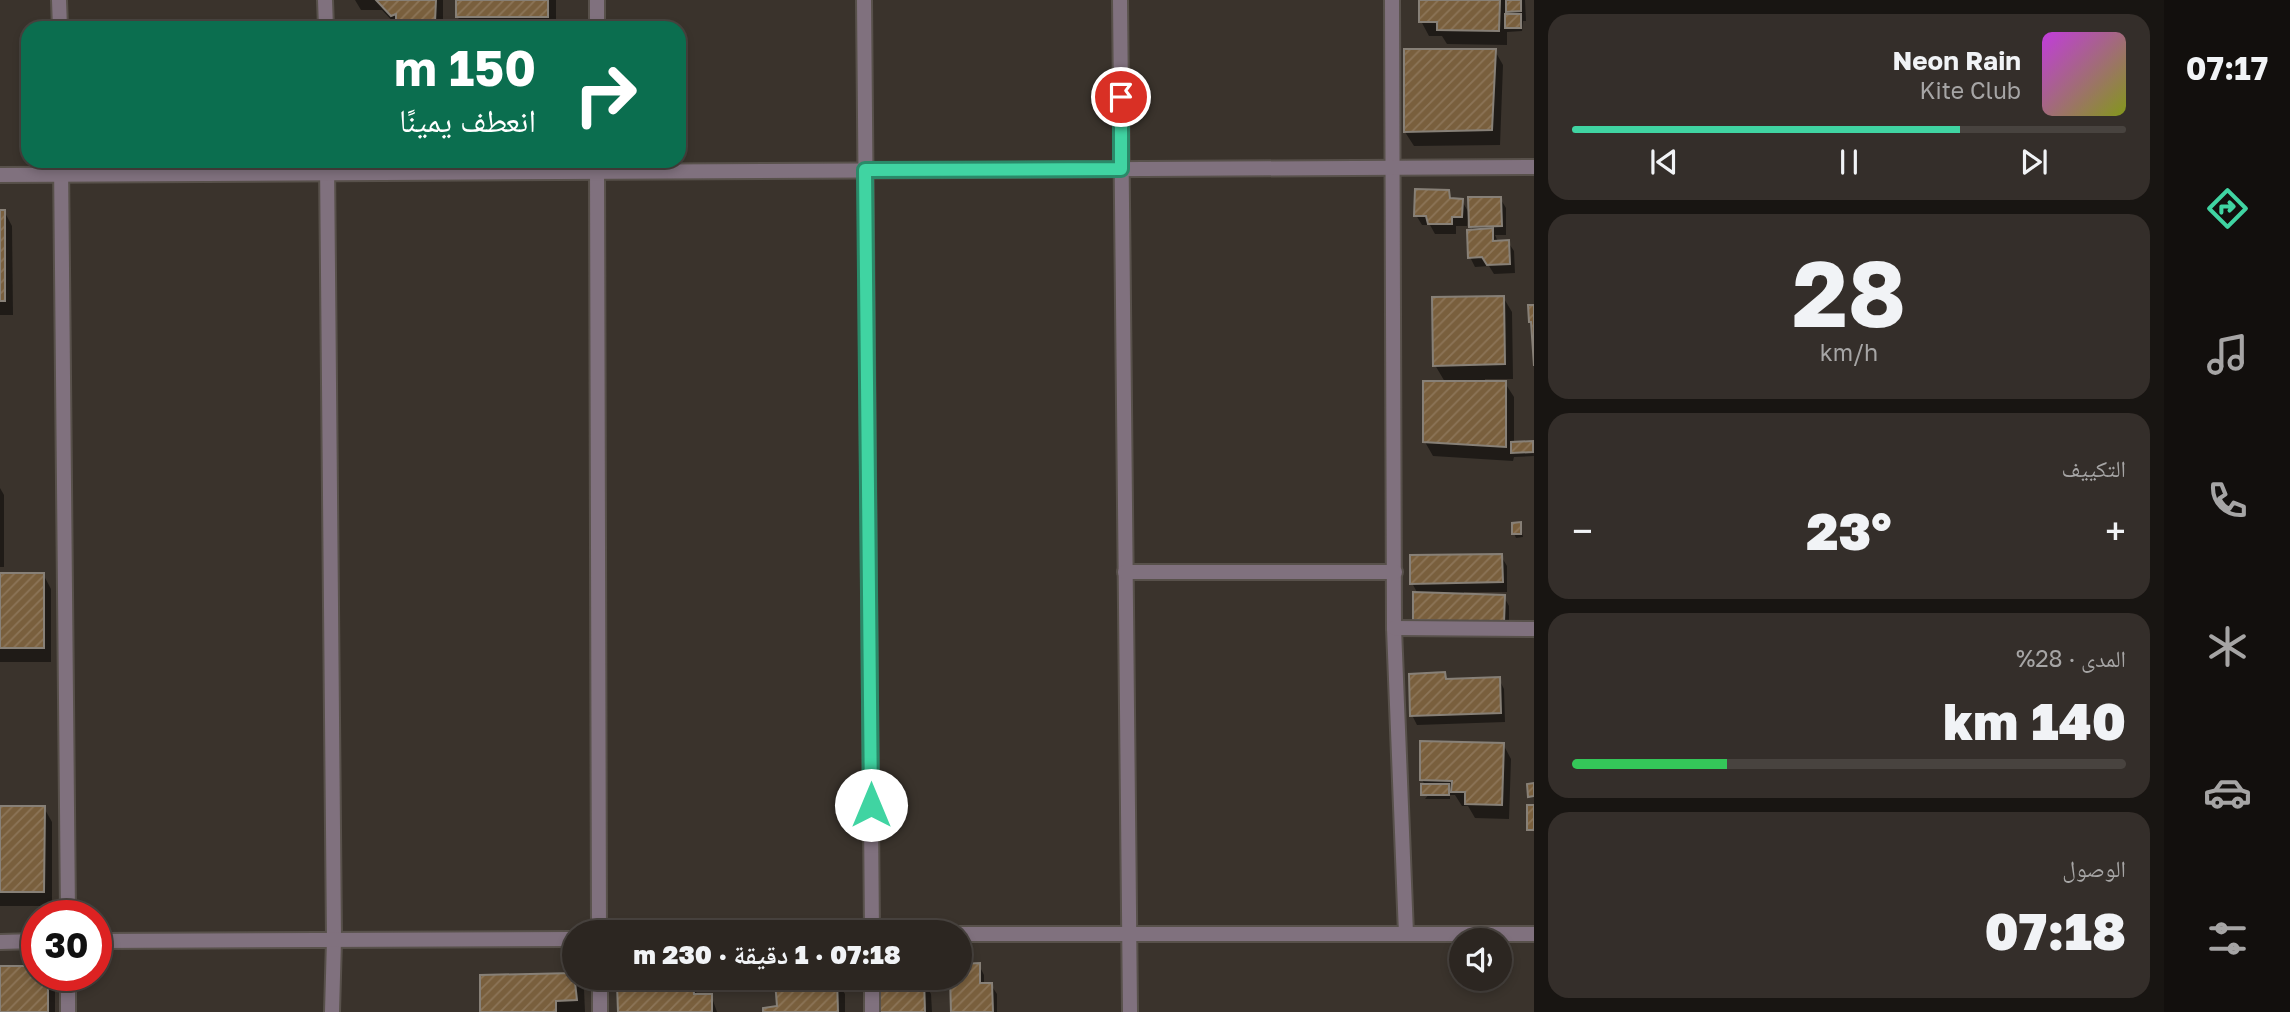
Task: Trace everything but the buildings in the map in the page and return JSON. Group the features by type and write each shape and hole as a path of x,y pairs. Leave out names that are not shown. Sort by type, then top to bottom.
{"street":[{"path":"59,0 60,21"},
{"path":"325,0 326,21"},
{"path":"597,0 597,21"},
{"path":"864,0 872,920"},
{"path":"1120,0 1130,1012"},
{"path":"1392,0 1394,628 1406,934"},
{"path":"686,168 865,170 1534,167"},
{"path":"0,175 61,168 68,900"},
{"path":"327,168 334,940 332,1012"},
{"path":"597,168 600,920"},
{"path":"1125,572 1395,572"},
{"path":"1394,628 1534,629"},
{"path":"972,934 1534,934"},
{"path":"112,941 562,939"},
{"path":"0,942 21,941"},
{"path":"600,990 600,1012"},
{"path":"872,990 872,1012"},
{"path":"68,991 68,1012"}],"route":[{"path":"871,805 865,170 1121,169 1121,97"}]}
